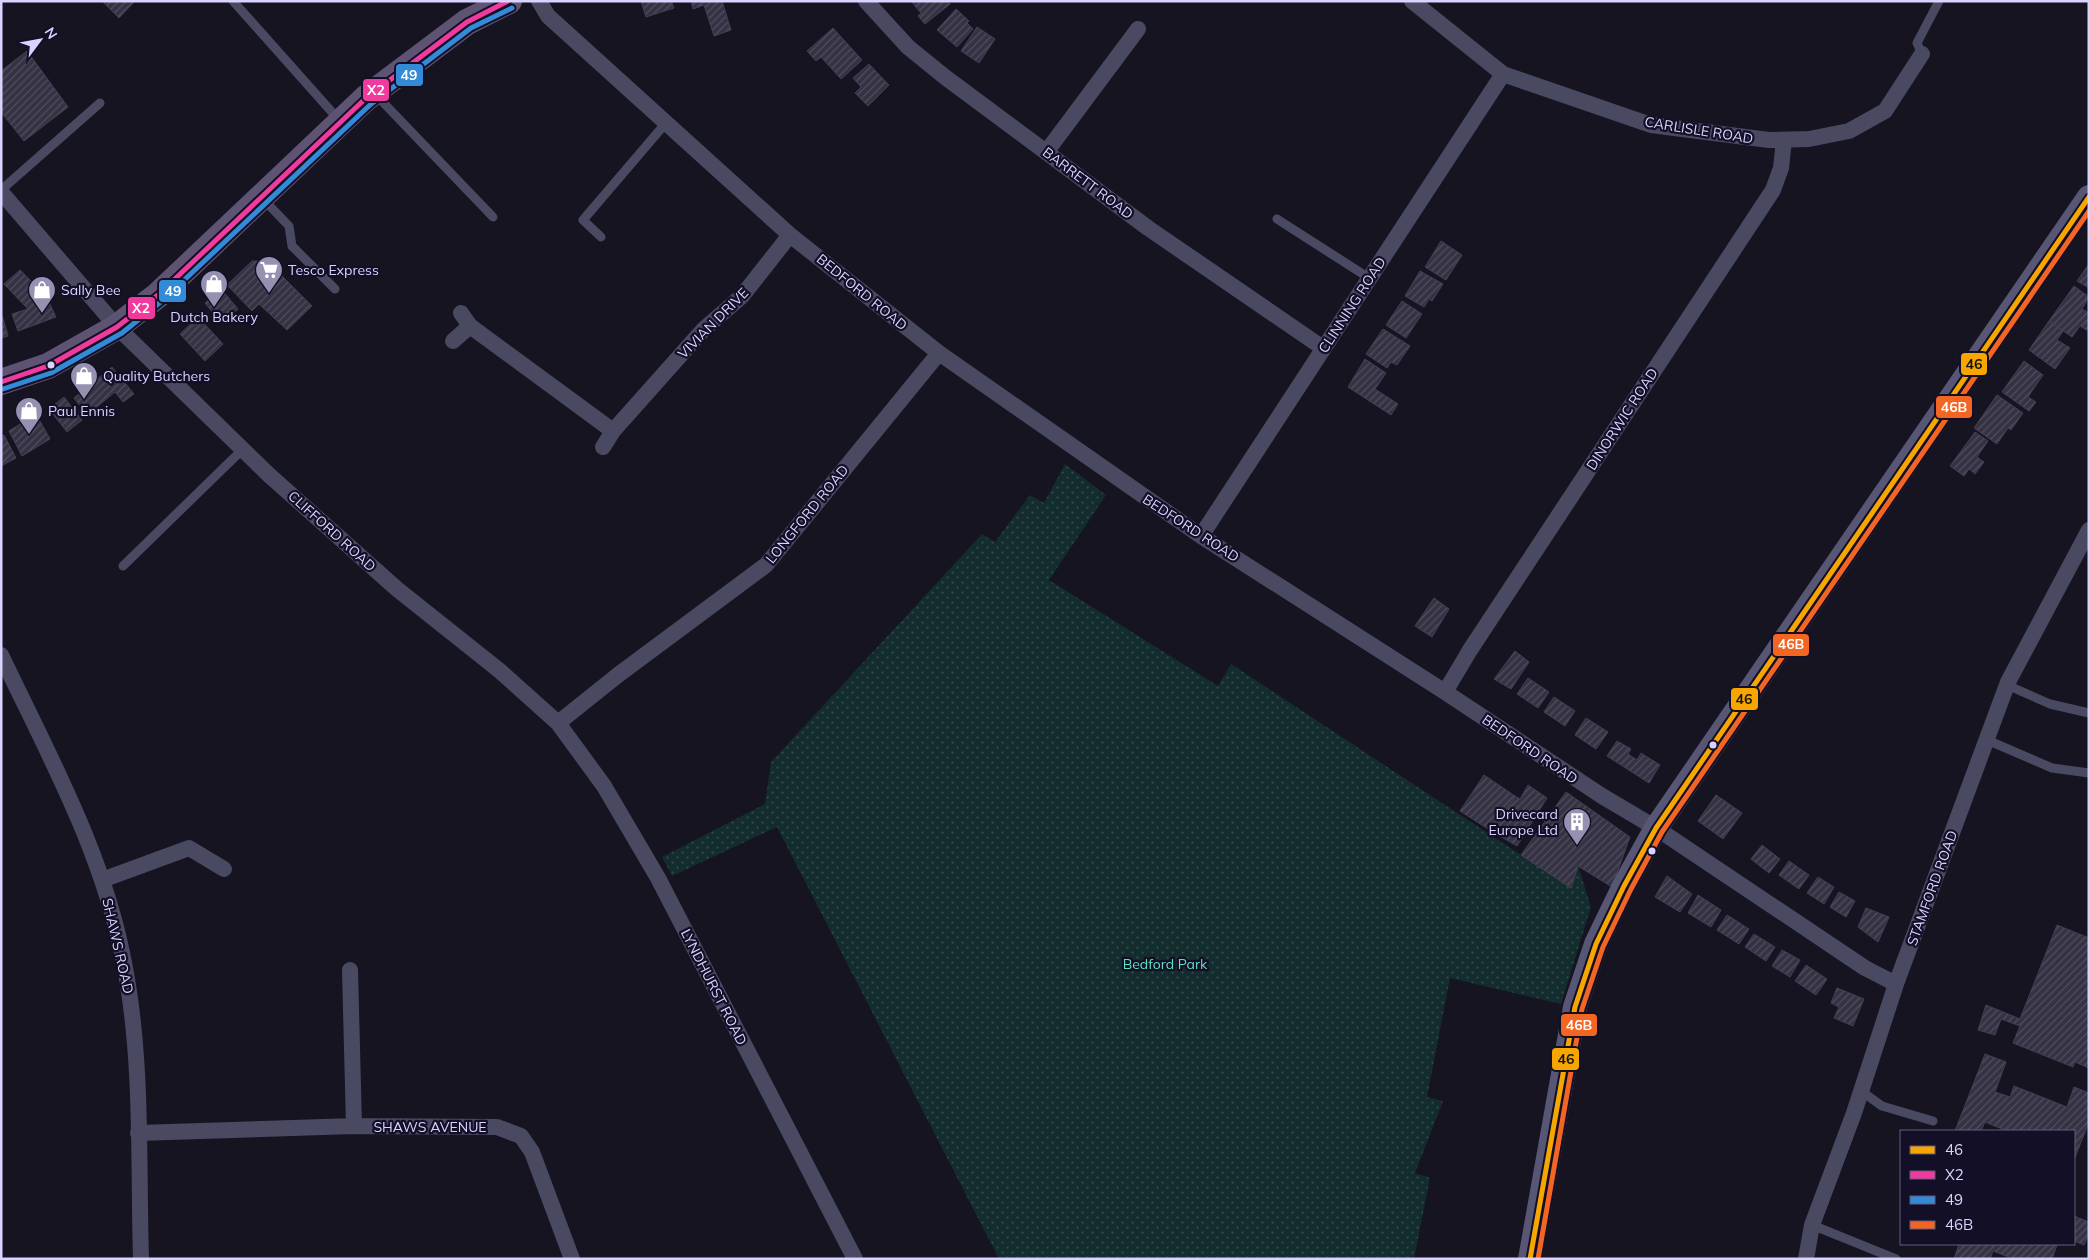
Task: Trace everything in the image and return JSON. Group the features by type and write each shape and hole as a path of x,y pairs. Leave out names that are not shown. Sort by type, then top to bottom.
{"main road":[{"path":"1,382 48,366 116,327 158,295 374,93 467,22 509,1"},
{"path":"1530,1259 1575,1007 1596,944 1656,828 2089,197"}],"street":[{"name":"BEDFORD ROAD","path":"539,1 548,16 665,124 790,235 939,354 1201,536 1445,692 1602,796 1656,828 1865,968 1896,984"},
{"name":"BARRETT ROAD","path":"866,1 908,47 1046,152 1148,228 1323,348"},
{"name":"CARLISLE ROAD","path":"1412,1 1504,74 1650,125 1769,140 1809,139 1849,131 1885,111 1922,54"},
{"path":"1046,152 1138,29"},
{"name":"CLINNING ROAD","path":"1201,536 1504,74"},
{"name":"DINORWIC ROAD","path":"1445,692 1470,650 1773,190 1781,168 1784,140"},
{"name":"CLIFFORD ROAD","path":"1,191 116,327 242,450 397,589 500,671 558,723"},
{"name":"VIVIAN DRIVE","path":"603,447 613,431 704,330 742,296 790,235"},
{"path":"453,341 465,319 613,431"},
{"name":"LONGFORD ROAD","path":"558,723 618,675 766,565 939,354"},
{"name":"STAMFORD ROAD","path":"1806,1259 1812,1225 1861,1092 1896,984 2007,686 2089,530"},
{"name":"SHAWS ROAD","path":"1,655 78,816 102,880 125,966 136,1037 141,1259"},
{"name":"LYNDHURST ROAD","path":"558,723 604,786 658,878 855,1259"},
{"path":"102,880 189,848 224,869"},
{"name":"SHAWS AVENUE","path":"350,970 354,1126"},
{"name":"SHAWS AVENUE","path":"138,1133 354,1126 497,1127 520,1136 532,1152 572,1259"}],"lane":[{"path":"233,1 341,122"},
{"path":"1922,54 1917,43 1939,1"},
{"path":"374,93 493,218"},
{"path":"1,191 100,103"},
{"path":"602,237 583,220 665,124"},
{"path":"261,197 289,226 292,246 335,289"},
{"path":"1277,219 1369,278"},
{"path":"123,566 242,450"},
{"path":"2007,686 2050,704 2089,713"},
{"path":"1987,740 2052,768 2089,772"},
{"path":"1861,1092 1882,1106 1933,1121"},
{"path":"1812,1225 1896,1259"}],"green space":[{"name":"Bedford Park","path":"1065,464 1106,495 1049,580 1218,686 1231,664 1571,888 1578,866 1591,907 1561,1004 1450,978 1427,1097 1443,1101 1415,1173 1430,1178 1414,1259 999,1259 777,827 672,876 662,857 765,804 771,762 982,534 995,542 1030,495 1044,503"}],"building":[{"path":"102,1 135,1 119,18"},
{"path":"641,1 671,1 674,8 646,17"},
{"path":"691,1 722,1 731,30 714,36 704,5 693,9"},
{"path":"911,1 947,1 950,4 925,24 918,16 921,13"},
{"path":"956,9 969,21 967,23 973,29 957,47 937,30"},
{"path":"977,27 995,39 979,63 961,51"},
{"path":"833,28 862,60 841,79 821,57 816,61 807,51"},
{"path":"27,51 68,107 24,141 1,112 1,71"},
{"path":"869,64 889,85 868,106 855,93 861,87 853,78"},
{"path":"1441,241 1462,255 1446,280 1425,267"},
{"name":"Tesco Express","path":"252,261 267,261 312,306 287,330 259,304 252,311 227,285"},
{"path":"2089,264 2089,288 2077,281"},
{"path":"20,270 46,296 56,317 18,331 12,314 28,309 4,284"},
{"path":"1420,271 1443,284 1432,301 1429,299 1424,307 1405,296"},
{"path":"2074,286 2089,297 2082,309 2089,313 2089,327 2087,330 2080,326 2072,337 2049,321"},
{"path":"221,289 238,309 221,323 205,303"},
{"path":"1402,301 1422,314 1406,338 1386,325"},
{"path":"1,316 8,336 1,338"},
{"path":"198,317 223,344 205,361 180,334"},
{"path":"2049,321 2063,331 2057,340 2070,348 2055,369 2029,350"},
{"path":"1383,329 1410,346 1397,365 1391,362 1387,368 1366,354"},
{"path":"1365,359 1386,373 1375,389 1398,404 1391,415 1348,387"},
{"path":"2024,361 2043,375 2028,397 2036,402 2029,411 2002,392"},
{"path":"112,367 134,394 123,402 115,392 87,415 74,398"},
{"path":"1997,395 2023,413 2011,430 2008,428 1997,444 1974,428"},
{"path":"64,397 82,420 67,432 49,409"},
{"name":"Paul Ennis","path":"36,414 50,439 22,456 9,431"},
{"path":"1975,432 1988,441 1977,457 1984,462 1975,474 1969,469 1964,476 1950,466"},
{"path":"4,435 16,458 1,466 1,436"},
{"path":"1434,598 1449,609 1432,637 1415,626"},
{"path":"1515,651 1529,662 1511,689 1494,679"},
{"path":"1528,678 1549,692 1538,708 1517,694"},
{"path":"1554,697 1575,711 1565,726 1544,712"},
{"path":"1586,718 1608,732 1596,749 1575,735"},
{"path":"1617,741 1631,749 1628,754 1637,760 1641,753 1660,765 1649,783 1607,756"},
{"path":"1484,775 1515,796 1493,832 1460,811"},
{"path":"1528,785 1547,798 1517,846 1493,832 1515,796 1520,799"},
{"name":"Drivecard Europe Ltd","path":"1566,792 1630,837 1612,887 1578,866 1571,888 1521,855"},
{"path":"1716,795 1742,813 1723,839 1698,821"},
{"path":"1762,845 1780,859 1769,873 1751,859"},
{"path":"1789,861 1809,875 1799,889 1779,875"},
{"path":"1667,876 1692,894 1680,912 1655,897"},
{"path":"1818,877 1834,887 1824,904 1807,893"},
{"path":"1839,892 1855,901 1846,917 1830,907"},
{"path":"1698,895 1721,910 1711,927 1688,913"},
{"path":"1866,908 1889,917 1878,942 1858,927"},
{"path":"1727,915 1749,929 1739,944 1717,930"},
{"path":"2057,925 2089,938 2089,1068 2075,1062 2073,1067 2013,1043 2020,1026 2001,1019 1995,1035 1978,1030 1986,1005 2020,1019"},
{"path":"1754,934 1775,947 1766,961 1745,947"},
{"path":"1782,950 1800,960 1790,977 1772,966"},
{"path":"1806,965 1827,979 1816,995 1795,981"},
{"path":"1837,988 1864,999 1853,1026 1834,1018 1839,1007 1831,1003"},
{"path":"1985,1054 2006,1062 1995,1092 2010,1097 2014,1086 2067,1107 2074,1087 2089,1093 2089,1122 2075,1157 2075,1130 2005,1130 1985,1122 1981,1130 1955,1130"},
{"path":"2075,1216 2089,1222 2089,1234 2084,1245 2075,1241"},
{"path":"1959,1245 2057,1245 2052,1259 2014,1259 1993,1251 1990,1259 1954,1259"}],"transit line":[{"name":"X2","path":"1,382 48,366 117,327 158,295 366,98 467,22 508,1"},
{"name":"49","path":"3,389 51,373 122,333 163,300 371,104 471,28 512,8"},
{"name":"46","path":"1530,1259 1575,1007 1596,944 1624,886 1656,828 2089,197"},
{"name":"46B","path":"1538,1259 1582,1009 1603,947 1631,889 1662,832 2089,211"}],"place":[{"name":"Tesco Express","path":"269,294"},
{"name":"Dutch Bakery","path":"214,308"},
{"name":"Sally Bee","path":"42,314"},
{"name":"Quality Butchers","path":"84,400"},
{"name":"Paul Ennis","path":"29,435"},
{"name":"Drivecard Europe Ltd","path":"1577,846"}]}
